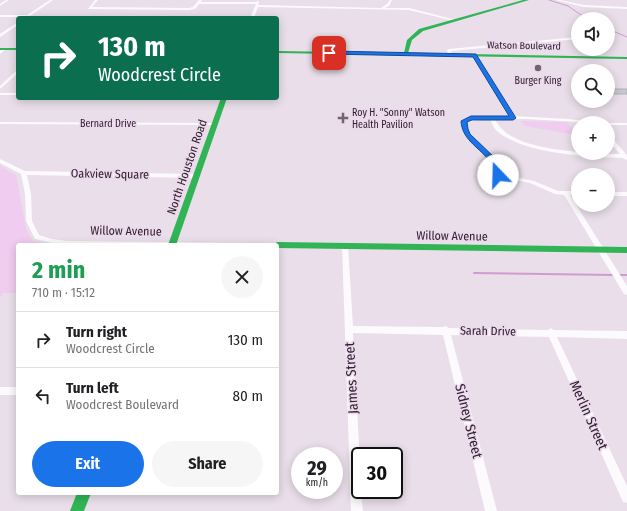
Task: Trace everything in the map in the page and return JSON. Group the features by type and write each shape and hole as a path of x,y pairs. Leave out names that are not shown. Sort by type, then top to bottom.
{"street":[{"path":"0,4 8,0"},
{"path":"28,16 52,0"},
{"path":"97,0 89,8 189,9 194,8 200,1 312,7 409,9"},
{"path":"312,7 315,0"},
{"path":"388,5 391,0"},
{"path":"406,54 406,42 416,33 454,20 527,0"},
{"path":"556,0 575,4 627,8"},
{"path":"253,16 258,3"},
{"path":"380,8 388,5 454,20"},
{"path":"0,16 16,17"},
{"path":"0,36 16,24"},
{"path":"450,55 449,50 571,39"},
{"path":"1,50 16,49"},
{"name":"Watson Boulevard","path":"279,52 627,58"},
{"path":"474,55 513,118"},
{"path":"0,88 16,73"},
{"path":"0,81 8,81"},
{"path":"0,94 16,94"},
{"name":"North Houston Road","path":"173,243 223,100"},
{"path":"492,118 500,132 525,143 577,154 626,157"},
{"path":"571,120 492,118 466,119 463,124 468,135 493,159 498,175 532,182 552,192 571,193"},
{"path":"0,128 3,122"},
{"name":"Bernard Drive","path":"3,122 215,124"},
{"path":"615,124 627,124"},
{"path":"615,145 626,157"},
{"path":"0,162 24,173"},
{"name":"Oakview Square","path":"24,173 197,176"},
{"name":"Willow Avenue","path":"24,173 28,194 29,221 37,237 67,243"},
{"path":"566,193 627,292"},
{"path":"615,194 627,194"},
{"name":"Willow Avenue","path":"279,245 627,250"},
{"name":"James Street","path":"344,246 357,511"},
{"name":"Sarah Drive","path":"348,329 627,334"},
{"name":"Sidney Street","path":"446,330 492,511"},
{"name":"Merlin Street","path":"551,332 627,498"},
{"path":"0,391 16,391"},
{"path":"77,511 83,495"}],"shaded area":[{"path":"521,121 567,122 571,128 571,134 525,126"},
{"path":"0,166 16,175 26,229 33,241 42,243 16,243 16,293 3,293 0,297"}],"building":[{"path":"615,89 627,89 627,94 615,94"}],"waterway":[{"path":"549,0 568,6 577,12"},
{"path":"615,32 627,37"},
{"path":"474,273 614,275"},
{"path":"619,275 627,275"}],"traffic: fast":[{"path":"406,54 407,46 410,40 421,30 527,0"},
{"path":"0,49 16,49"},
{"path":"279,52 627,58"},
{"path":"173,243 223,100"},
{"path":"279,245 627,250"},
{"path":"77,511 83,495"}],"place":[{"name":"Burger King","path":"538,68"},
{"name":"Roy H. \"Sonny\" Watson Health Pavilion","path":"343,118"}],"route":[{"path":"329,53 474,55 513,118 471,118 466,119 463,124 468,135 493,159 498,175"}]}
